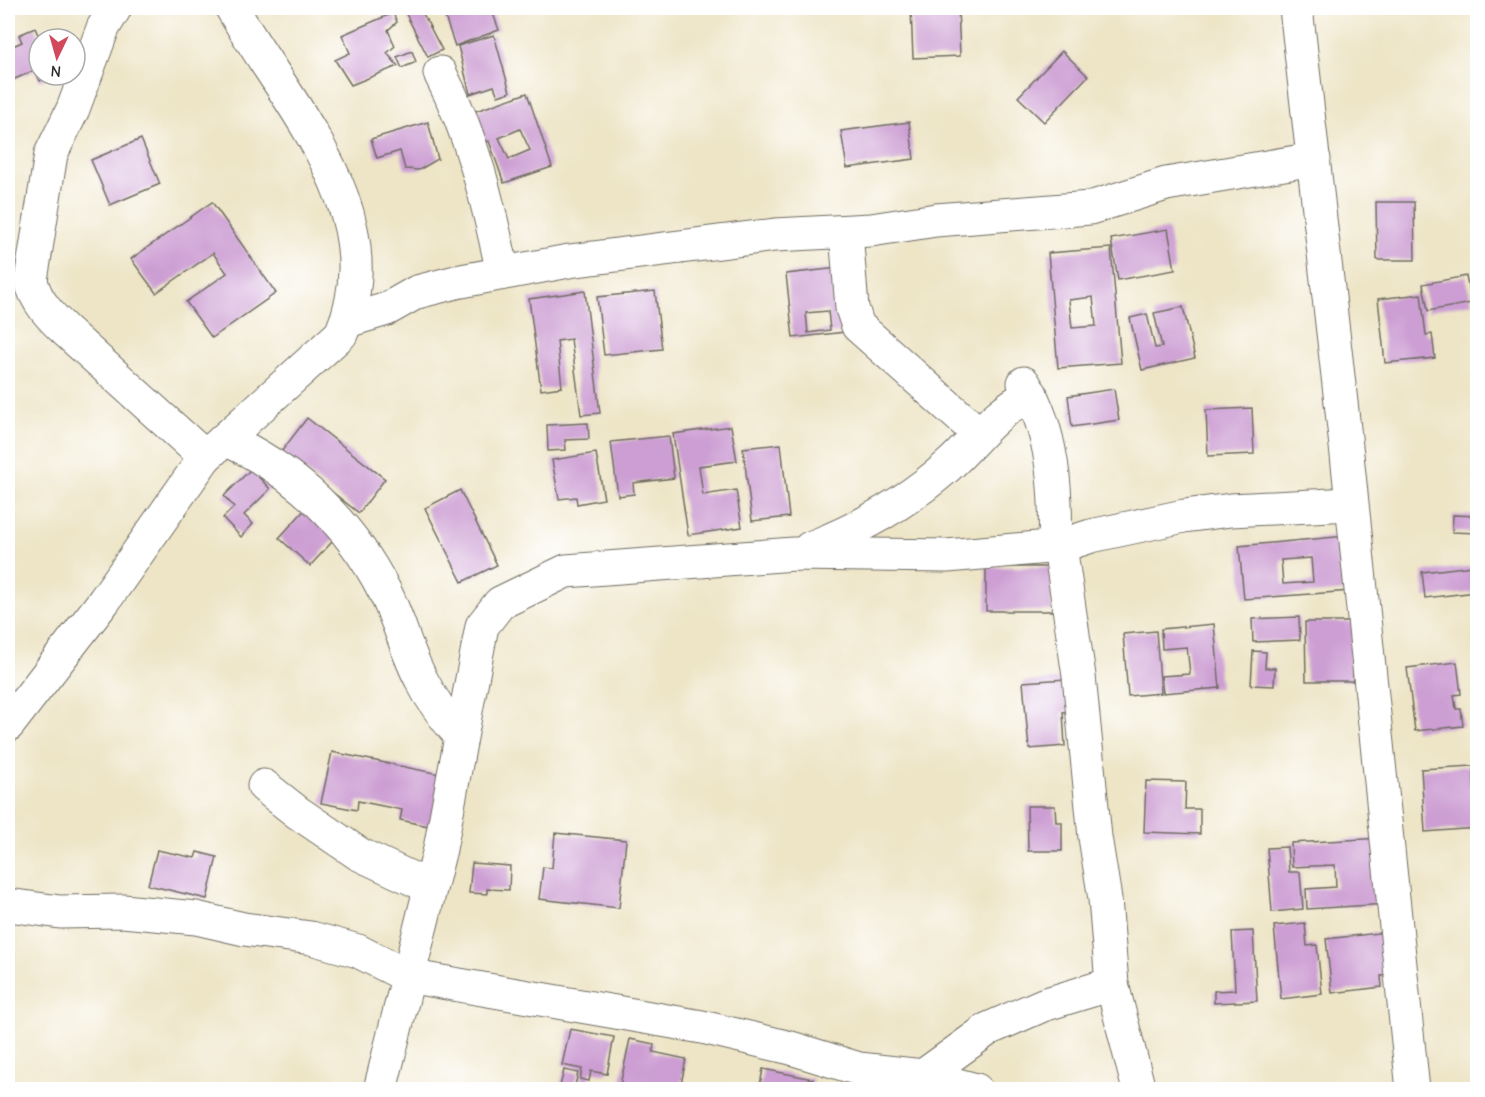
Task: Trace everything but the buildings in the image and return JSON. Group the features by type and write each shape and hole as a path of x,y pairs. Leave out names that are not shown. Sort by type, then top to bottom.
{"street":[{"path":"31,280 51,154 77,99 103,28 115,8"},
{"path":"8,725 104,601 215,448 341,334 347,321 354,296 355,262 351,220 338,182 232,8"},
{"path":"1296,8 1413,1089"},
{"path":"440,73 462,121 482,176 503,273"},
{"path":"347,321 387,309 417,292 503,273 697,243 775,235 846,232 958,218 1090,208 1166,184 1314,159"},
{"path":"846,232 852,308 858,326 978,433"},
{"path":"8,255 31,280 37,297 59,325 215,448 257,453 300,486 346,530 384,590 421,679 442,714 460,735"},
{"path":"795,554 850,533 894,508 949,465 978,433 1027,388 1049,450 1058,546 1079,676 1095,837 1105,899 1112,984 1139,1089"},
{"path":"380,1089 399,1021 407,976 440,849 482,626 500,603 566,570 795,554 947,556 1058,546 1091,536 1184,516 1231,510 1351,504"},
{"path":"264,786 297,812 359,854 430,887"},
{"path":"8,906 60,912 123,911 196,918 244,929 311,938 358,951 407,976 670,1021 791,1048 859,1070 923,1076 976,1089"},
{"path":"923,1076 988,1029 1043,1005 1112,984"}]}
